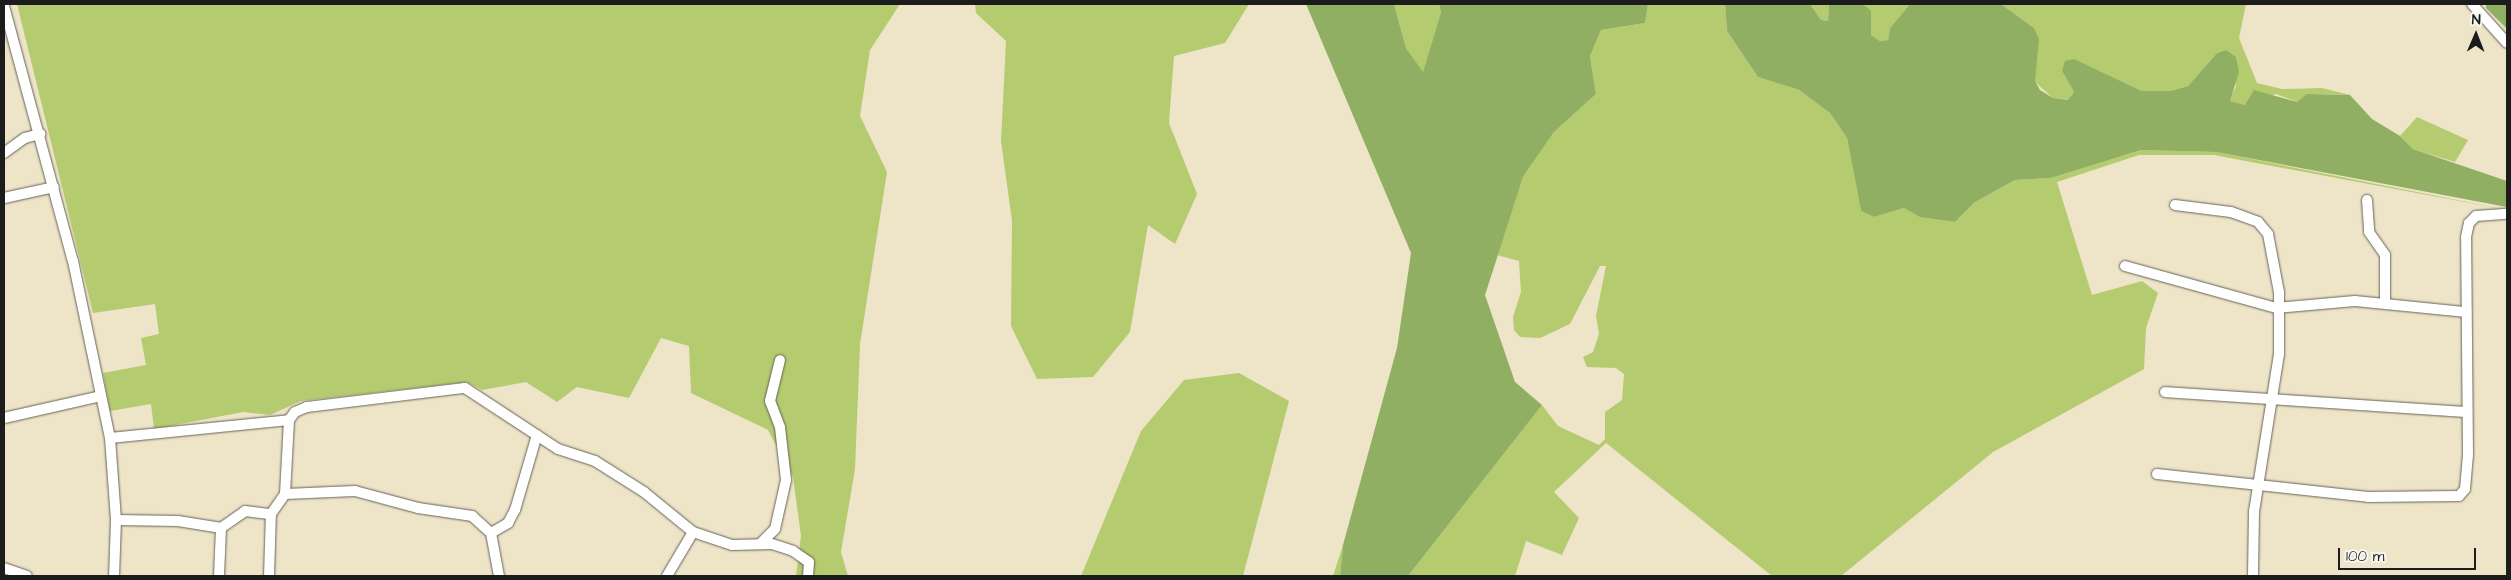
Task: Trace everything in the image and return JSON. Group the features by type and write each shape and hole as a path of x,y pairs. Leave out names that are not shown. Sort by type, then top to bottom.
{"street":[{"path":"2472,4 2507,43"},
{"path":"4,6 54,187 110,438 116,520 114,576"},
{"path":"4,153 25,138 40,134"},
{"path":"4,198 54,187"},
{"path":"2367,200 2369,232 2384,255 2385,303"},
{"path":"2175,205 2231,212 2258,222 2268,234 2279,292 2276,308 2275,399 2252,530 2253,576"},
{"path":"2157,474 2368,497 2459,496 2465,489 2468,455 2464,412 2469,223 2488,213 2507,214"},
{"path":"2125,266 2276,308 2330,300 2385,303 2466,312"},
{"path":"760,544 775,529 786,480 780,427 770,401 780,360"},
{"path":"110,438 289,420 308,406 465,388 558,448 612,471 678,516 693,532 732,545 760,544 793,551 809,562 808,576"},
{"path":"2165,392 2464,412"},
{"path":"4,418 101,396"},
{"path":"269,576 271,514 285,494 289,420"},
{"path":"491,533 508,523 515,510 538,435"},
{"path":"285,494 355,490 418,508 472,516 491,533 499,576"},
{"path":"116,520 178,521 221,528 244,511 271,514"},
{"path":"219,576 221,528"},
{"path":"667,576 693,532"},
{"path":"4,568 27,576"}],"green space":[{"path":"17,4 900,4 870,50 860,116 887,172 860,344 855,469 841,552 848,576 796,576 801,536 793,477 768,430 691,393 689,346 661,338 629,398 577,387 557,402 526,382 482,390 467,382 301,401 270,415 243,412 154,429 151,404 110,411 103,373 146,365 141,338 159,334 155,304 93,313"},
{"path":"975,4 1249,4 1225,43 1174,56 1169,123 1197,194 1175,244 1148,225 1130,332 1093,377 1037,379 1011,326 1012,221 1001,141 1006,41 976,13"},
{"path":"1306,4 1394,4 1406,48 1423,72 1441,12 1439,4 1648,4 1645,23 1601,30 1590,56 1596,94 1554,132 1523,177 1485,295 1515,382 1542,405 1408,576 1340,576 1343,545 1397,348 1411,253"},
{"path":"1394,4 1439,4 1441,12 1423,73 1406,48"},
{"path":"1648,4 1725,4 1727,31 1758,77 1799,90 1830,113 1847,138 1861,211 1874,217 1904,208 1921,217 1955,222 1975,202 2015,180 2051,178 2141,150 2216,152 2507,210 2214,155 2139,155 2057,182 2092,295 2142,281 2158,293 2146,328 2144,369 1993,452 1841,576 1772,576 1606,443 1554,492 1579,518 1562,555 1526,541 1515,576 1408,576 1542,405 1558,426 1599,445 1605,439 1605,412 1622,400 1624,374 1616,368 1587,367 1583,357 1593,352 1599,334 1596,316 1606,266 1600,266 1570,324 1540,338 1520,337 1514,330 1513,317 1521,292 1519,261 1497,255 1523,177 1554,132 1596,94 1590,56 1601,30 1645,23"},
{"path":"1725,4 1810,4 1821,20 1828,21 1829,4 1863,4 1871,11 1871,35 1880,41 1888,40 1890,28 1910,4 2001,4 2034,28 2039,39 2035,81 2040,90 2053,98 2068,100 2074,92 2062,71 2065,61 2074,59 2142,91 2170,91 2188,86 2217,53 2226,50 2236,57 2239,72 2230,101 2245,105 2254,90 2297,102 2307,94 2350,95 2372,119 2400,136 2413,149 2507,181 2507,207 2216,152 2141,150 2051,178 2015,180 1975,202 1955,222 1920,217 1904,208 1874,217 1861,211 1847,138 1830,113 1799,90 1758,77 1727,31"},
{"path":"1810,4 1829,4 1828,21 1821,20"},
{"path":"1863,4 1910,4 1890,28 1888,40 1880,41 1871,35 1871,12"},
{"path":"2001,4 2246,4 2239,38 2257,83 2282,89 2322,88 2350,95 2318,94 2297,102 2276,94 2245,105 2229,101 2236,86 2226,50 2217,53 2188,86 2170,91 2142,91 2073,59 2062,71 2074,92 2069,100 2053,98 2035,82 2034,28"},
{"path":"2486,4 2507,4 2507,29 2486,8"},
{"path":"2417,117 2468,140 2455,162 2413,149 2400,136"},
{"path":"1239,373 1289,401 1243,576 1081,576 1141,431 1184,380"},
{"path":"1343,545 1340,576 1333,576"}]}
